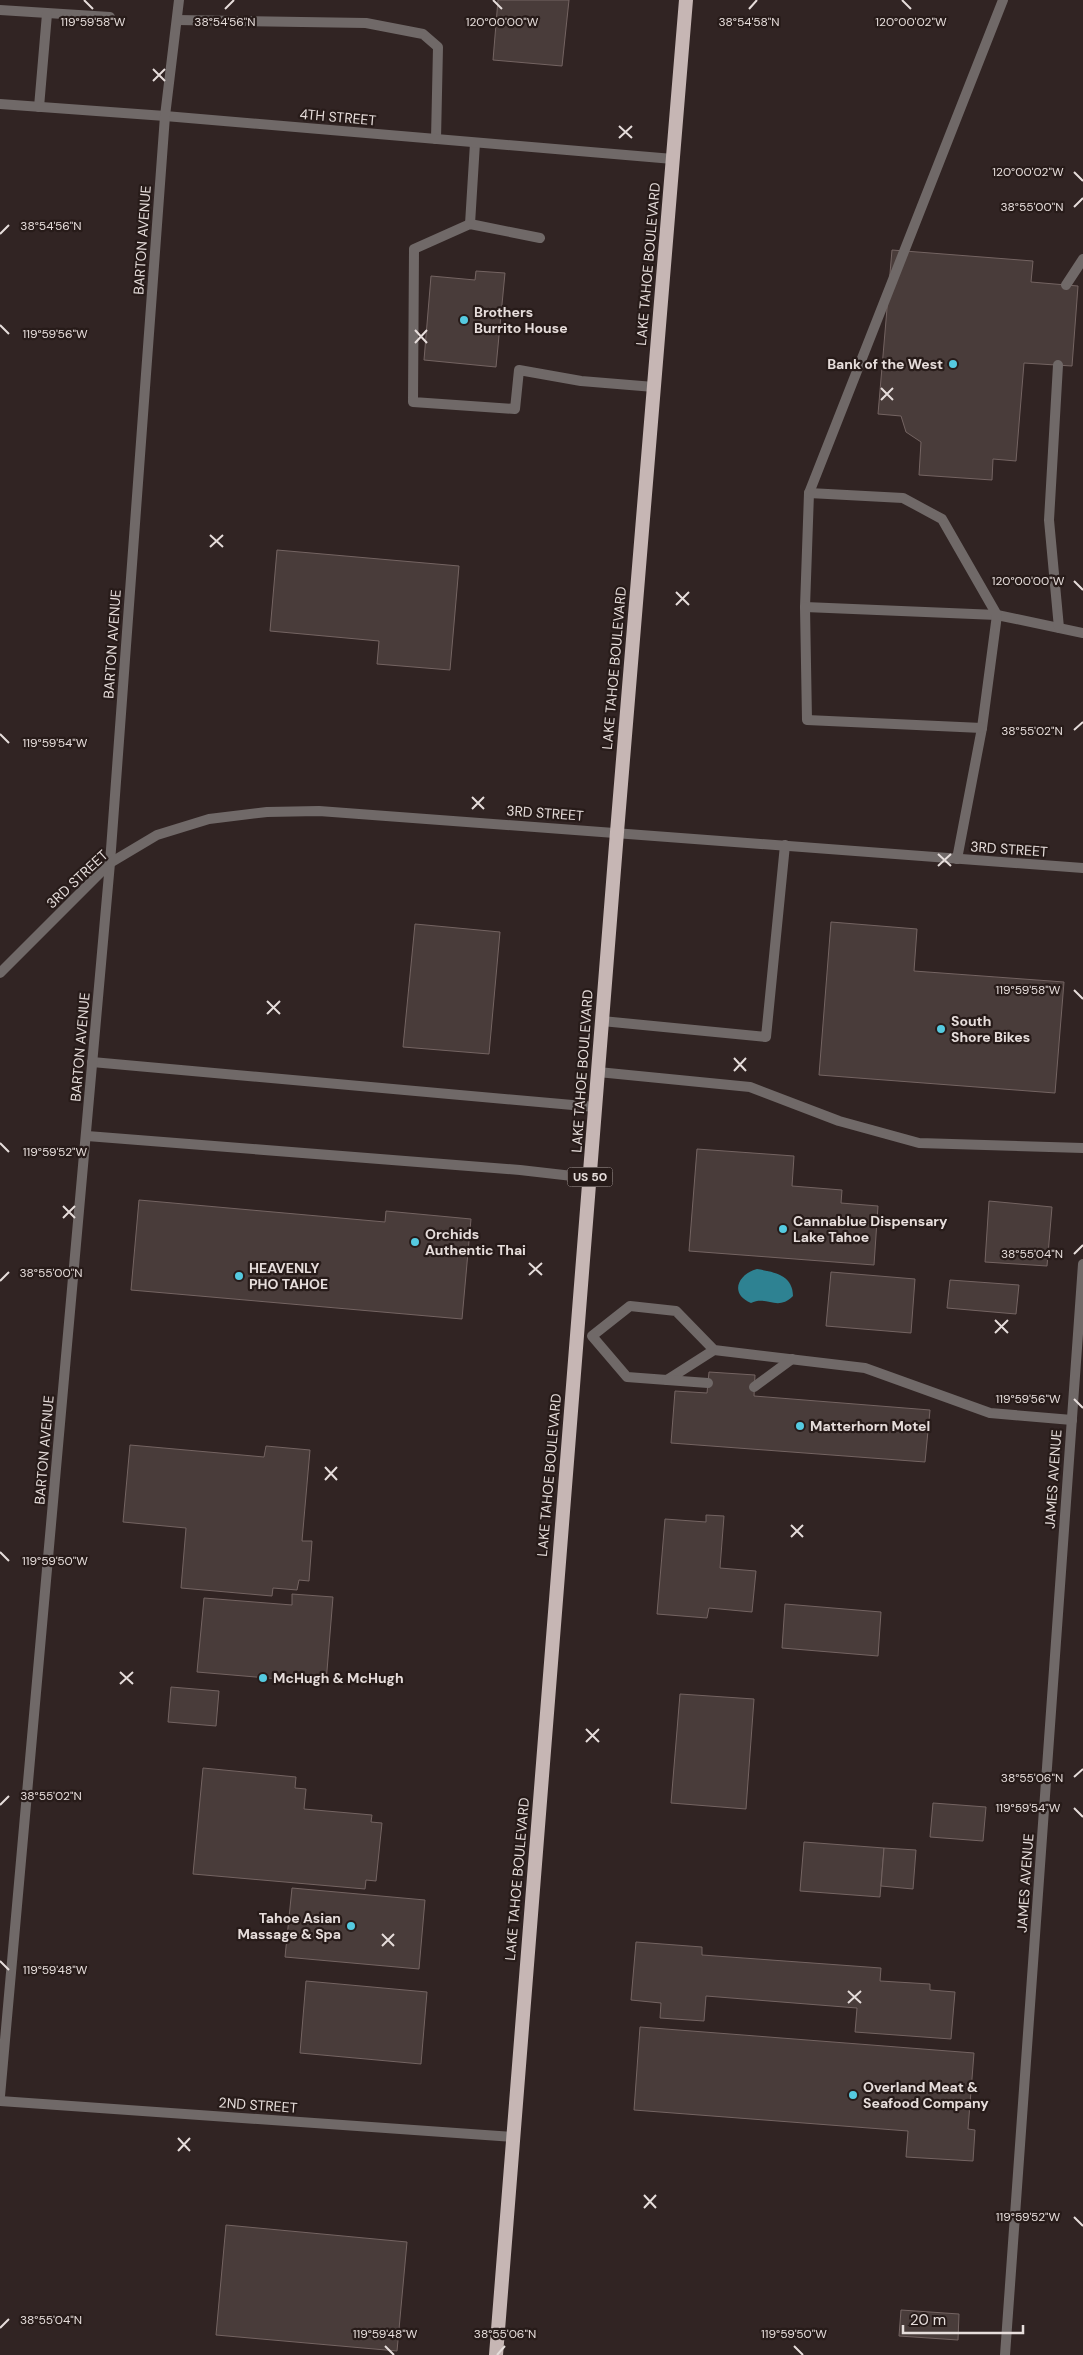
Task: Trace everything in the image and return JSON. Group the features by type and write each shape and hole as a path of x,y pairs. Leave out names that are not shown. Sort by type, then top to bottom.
{"highway":[{"name":"LAKE TAHOE BOULEVARD","path":"496,2355 576,1336 686,0"}],"street":[{"name":"BARTON AVENUE","path":"0,2096 87,1136 110,864 165,116 179,0"},
{"path":"982,728 807,720 805,608 809,493 1003,0"},
{"path":"0,10 110,18"},
{"path":"39,107 48,14"},
{"path":"177,20 366,22 423,34 438,47 436,139"},
{"name":"4TH STREET","path":"0,104 165,116 673,160"},
{"path":"470,224 475,143"},
{"path":"540,238 470,224 414,249 413,402 515,409 518,370 581,381 654,387"},
{"path":"1066,285 1083,260"},
{"path":"1058,365 1049,520 1059,628"},
{"path":"809,493 903,498 942,518 998,615 982,728 957,859"},
{"path":"805,608 998,615 1083,633"},
{"name":"3RD STREET","path":"0,973 110,864 157,835 209,819 267,812 319,811 1083,868"},
{"path":"602,1021 766,1037 785,845"},
{"path":"92,1062 595,1107"},
{"path":"598,1072 750,1087 839,1121 919,1143 1083,1148"},
{"path":"87,1136 520,1170 590,1178"},
{"name":"JAMES AVENUE","path":"1004,2355 1083,1264"},
{"path":"576,1336 592,1336 630,1306 676,1311 714,1350"},
{"path":"592,1336 627,1378 708,1382"},
{"path":"667,1380 714,1350 865,1368 990,1414 1072,1420"},
{"path":"754,1387 792,1359"},
{"name":"2ND STREET","path":"0,2101 513,2137"}],"water":[{"path":"757,1269 776,1273 786,1279 790,1283 793,1296 782,1303 757,1301 751,1303 744,1299 738,1290 741,1280 745,1275"}],"building":[{"path":"498,0 569,0 562,66 493,60"},
{"name":"Bank of the West","path":"892,250 1033,261 1031,282 1078,286 1072,366 1024,363 1016,461 993,459 992,480 919,475 921,442 906,432 901,416 878,414"},
{"name":"Brothers Burrito House","path":"476,271 505,273 496,367 424,360 431,276 475,280"},
{"path":"277,550 459,566 450,670 377,664 379,641 270,631"},
{"name":"South Shore Bikes","path":"831,922 917,929 914,971 1064,982 1055,1093 819,1075"},
{"path":"415,924 500,932 489,1054 403,1047"},
{"name":"Cannablue Dispensary Lake Tahoe","path":"697,1149 794,1156 792,1186 842,1190 841,1203 878,1206 874,1265 689,1251"},
{"path":"139,1200 385,1222 386,1211 471,1219 462,1319 131,1290"},
{"path":"989,1201 1052,1207 1047,1266 985,1262"},
{"path":"831,1272 915,1279 911,1333 826,1326"},
{"path":"950,1280 1019,1285 1016,1314 947,1308"},
{"name":"Matterhorn Motel","path":"709,1372 755,1375 754,1396 930,1410 925,1462 671,1443 675,1391 707,1393"},
{"path":"130,1445 264,1457 266,1446 310,1450 302,1541 312,1541 309,1581 299,1580 297,1590 273,1588 272,1596 181,1588 186,1528 123,1522"},
{"path":"706,1515 724,1516 720,1568 756,1571 752,1612 709,1608 707,1618 657,1614 665,1519 706,1522"},
{"path":"292,1594 333,1597 326,1683 197,1672 204,1598 292,1605"},
{"path":"785,1604 881,1612 878,1656 782,1648"},
{"path":"171,1687 219,1691 216,1726 168,1722"},
{"path":"680,1694 754,1699 746,1809 671,1803"},
{"path":"203,1768 296,1777 295,1788 306,1789 304,1809 372,1815 371,1822 382,1823 376,1881 366,1880 365,1889 193,1874"},
{"path":"933,1803 986,1807 983,1841 930,1837"},
{"path":"804,1842 884,1848 880,1897 800,1891"},
{"path":"884,1848 916,1850 913,1889 881,1886"},
{"path":"292,1888 425,1900 419,1969 285,1957"},
{"path":"636,1942 702,1947 702,1955 881,1968 880,1981 930,1984 930,1990 955,1992 951,2039 855,2032 857,2008 706,1996 704,2021 660,2018 661,2003 631,2000"},
{"path":"306,1981 427,1992 421,2064 300,2053"},
{"path":"640,2027 974,2053 968,2129 975,2130 973,2161 906,2157 908,2131 634,2110"},
{"path":"226,2225 407,2242 397,2351 216,2335"},
{"path":"901,2310 959,2314 958,2340 899,2336"}],"place":[{"name":"Brothers Burrito House","path":"464,320"},
{"name":"Bank of the West","path":"953,364"},
{"name":"South Shore Bikes","path":"941,1029"},
{"name":"Cannablue Dispensary Lake Tahoe","path":"783,1229"},
{"name":"Orchids Authentic Thai","path":"415,1242"},
{"name":"HEAVENLY PHO TAHOE","path":"239,1276"},
{"name":"Matterhorn Motel","path":"800,1426"},
{"name":"McHugh & McHugh","path":"263,1678"},
{"name":"Tahoe Asian Massage & Spa","path":"351,1926"},
{"name":"Overland Meat & Seafood Company","path":"853,2095"}]}
